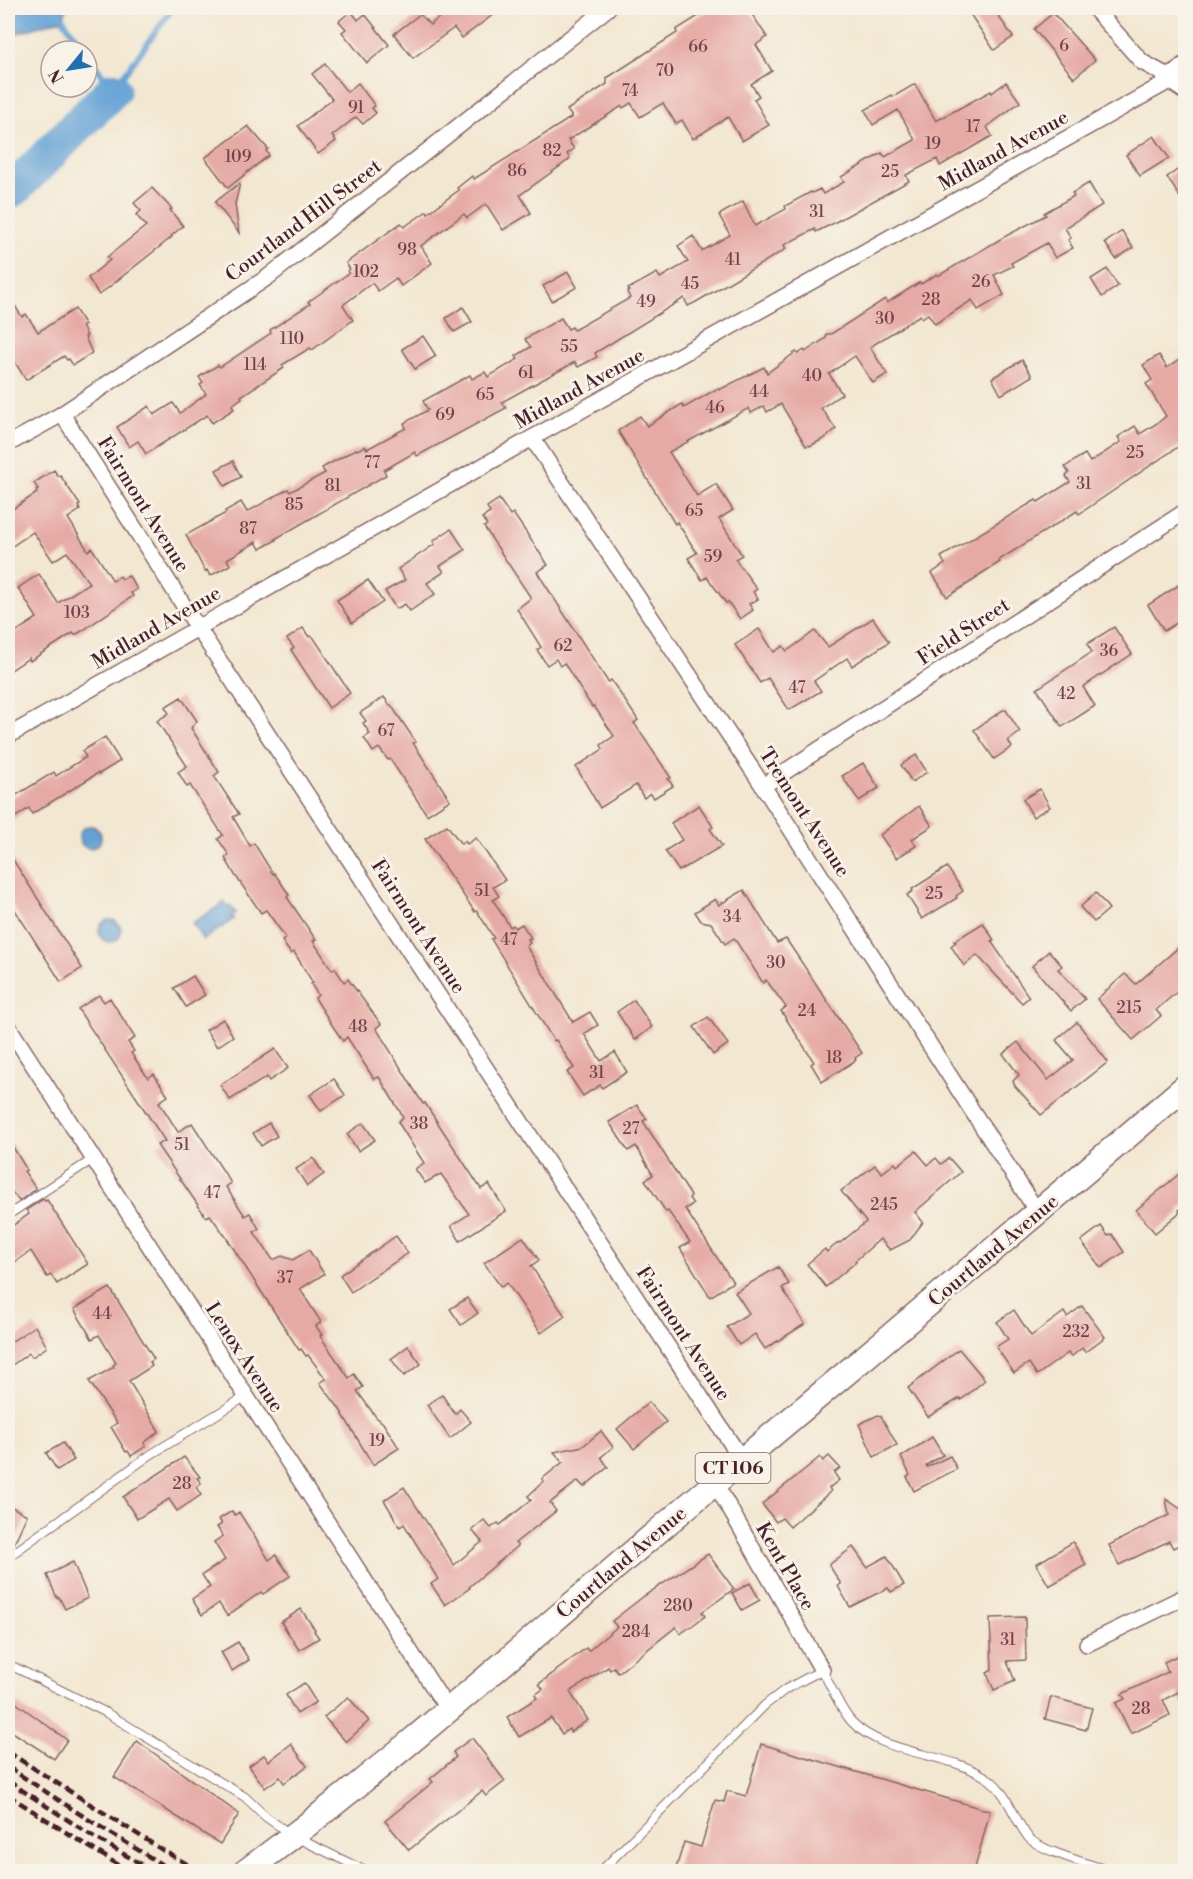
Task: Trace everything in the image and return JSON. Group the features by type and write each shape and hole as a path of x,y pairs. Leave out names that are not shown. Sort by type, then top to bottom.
{"main road":[{"name":"Courtland Avenue","path":"245,1872 448,1710 1038,1213 1185,1086"}],"street":[{"name":"Courtland Hill Street","path":"8,444 62,414 268,277 608,8"},
{"path":"1094,8 1142,62 1181,78"},
{"name":"Midland Avenue","path":"8,736 532,438 1181,78"},
{"name":"Fairmont Avenue","path":"62,414 198,628 742,1460"},
{"name":"Tremont Avenue","path":"532,438 763,786 1038,1213"},
{"name":"Field Street","path":"763,786 1185,511"},
{"name":"Lenox Avenue","path":"8,1026 448,1710"},
{"name":"Kent Place","path":"715,1483 822,1670"},
{"path":"1087,1644 1185,1596"}],"lane":[{"path":"8,1215 93,1159"},
{"path":"8,1557 150,1455 245,1396"},
{"path":"8,1664 105,1712 245,1797 286,1841 368,1872"},
{"path":"600,1872 765,1705 786,1689 822,1670 851,1721 865,1732 880,1740 972,1770 992,1781 1009,1804 1030,1840 1112,1872"}],"water":[{"path":"8,8 67,8 63,19 8,36"},
{"path":"90,826 98,829 101,837 98,845 90,848 82,845 79,837 82,829"},
{"path":"225,902 236,913 232,916 234,919 203,940 192,923"},
{"path":"110,920 118,923 121,931 118,939 110,942 102,939 99,931 102,923"}],"building":[{"path":"451,8 502,8 462,38 454,28 413,58 394,34 420,14 430,25"},
{"path":"711,8 748,8 767,37 756,45 772,71 751,84 759,96 754,99 769,125 742,141 728,117 693,139 682,120 676,124 663,103 640,117 631,103 623,108 622,106 568,140 574,149 567,154 570,159 520,195 531,213 503,230 486,204 467,218 464,214 421,246 432,263 401,286 396,278 378,291 372,283 343,305 353,320 312,350 310,348 282,365 284,368 241,396 242,398 232,405 234,409 212,423 207,415 146,454 138,441 129,447 117,427 149,406 154,415 173,403 180,413 206,394 200,385 203,383 199,377 218,365 220,367 310,304 308,302 349,273 347,271 350,269 346,263 401,223 404,227 427,211 428,213 459,190 457,188 472,176 474,179 572,117 567,110 607,84 607,78"},
{"path":"966,8 993,8 1013,37 994,50"},
{"path":"351,11 358,20 365,14 389,45 367,63 342,32 346,29 339,21"},
{"path":"1053,13 1095,60 1074,78 1034,29"},
{"path":"325,64 347,92 358,83 375,106 372,108 376,113 363,124 356,117 332,136 336,141 318,154 298,126 332,99 312,74"},
{"path":"1006,82 1020,102 987,127 992,136 940,166 937,159 906,175 909,181 832,224 816,232 815,229 784,245 786,249 696,302 688,306 684,298 595,353 597,357 578,367 575,362 502,402 506,408 417,456 415,452 384,470 386,475 276,540 260,549 256,542 227,559 230,565 210,576 207,570 205,571 186,535 226,513 225,511 241,502 247,512 288,489 290,492 325,473 322,468 356,449 365,446 367,449 406,428 404,423 428,410 423,401 470,375 472,379 485,372 488,377 518,359 516,356 531,347 525,339 561,318 568,329 572,327 574,330 630,298 628,289 657,273 660,278 688,262 678,246 693,236 702,251 730,235 719,215 743,201 755,226 811,192 820,189 823,194 844,182 841,177 882,153 885,157 915,140 898,110 873,125 865,110 915,84 936,121 991,91 992,93"},
{"path":"248,126 268,149 266,151 269,155 228,188 205,158"},
{"path":"1154,136 1169,158 1140,176 1126,155"},
{"path":"1185,165 1185,205 1167,177"},
{"path":"240,183 235,204 239,233 215,202"},
{"path":"1089,183 1102,205 1065,228 1071,238 1068,240 1073,248 1055,258 1047,243 1011,263 1013,266 994,275 1004,295 978,310 972,300 935,324 928,314 922,318 920,315 870,347 887,374 873,383 855,356 829,374 842,394 821,408 836,429 825,438 806,446 781,404 767,412 764,406 751,413 749,408 669,452 697,496 716,484 733,510 719,519 742,555 735,559 757,589 753,592 758,599 749,604 753,610 740,619 707,577 702,580 688,558 697,553 677,522 675,524 618,431 640,416 647,426 682,404 684,408 718,388 719,390 764,367 767,373 796,352 798,354 804,350 805,352 826,338 826,334 831,334 885,299 887,303 920,282 921,284 937,274 938,276 1046,215 1044,213 1074,196 1072,193"},
{"path":"152,188 172,209 170,210 183,226 99,295 88,278 110,260 107,257 146,226 136,215 141,211 134,203"},
{"path":"1122,231 1133,248 1116,259 1105,243"},
{"path":"1107,269 1118,286 1102,297 1091,279"},
{"path":"568,272 577,287 552,301 543,286"},
{"path":"8,295 22,317 26,314 38,332 75,309 85,325 82,326 92,353 73,365 64,356 26,380 8,351"},
{"path":"463,307 472,322 454,332 446,318"},
{"path":"423,336 436,356 415,369 402,349"},
{"path":"1159,355 1167,368 1185,356 1185,442 1079,514 1077,511 999,560 1000,562 947,597 932,573 945,564 941,557 1070,482 1066,476 1069,473 1065,467 1080,457 1085,454 1090,462 1121,442 1118,437 1135,426 1140,434 1166,416 1146,384 1152,380 1143,365"},
{"path":"1022,360 1032,376 1001,395 992,378"},
{"path":"233,461 241,477 225,486 216,470"},
{"path":"54,470 58,476 60,475 80,505 78,506 80,510 68,518 88,551 92,548 113,581 120,576 122,579 129,576 137,589 131,593 133,596 82,631 75,635 73,633 30,661 29,658 8,672 8,637 37,618 18,588 39,574 58,603 89,583 67,552 53,561 33,532 8,549 8,512 37,493 38,489 34,483"},
{"path":"499,499 510,515 513,513 548,565 537,572 608,682 611,680 638,720 634,723 671,778 668,779 673,786 654,798 650,793 644,798 636,785 600,808 576,767 603,749 601,745 614,736 564,663 560,666 556,659 547,665 537,650 541,647 517,609 531,598 484,527 487,525 482,518 490,513 487,507"},
{"path":"451,529 465,550 440,566 444,572 427,583 435,594 410,611 405,604 396,609 385,591 405,580 398,569 435,544 433,541"},
{"path":"368,580 383,602 352,623 337,600"},
{"path":"1185,581 1185,611 1180,615 1183,619 1164,631 1148,605"},
{"path":"873,618 889,642 852,666 847,658 814,681 821,691 789,710 768,678 760,683 735,645 759,629 774,652 783,646 787,651 815,631 828,647"},
{"path":"1114,627 1132,654 1083,687 1095,706 1062,727 1037,689 1092,652 1087,644"},
{"path":"303,628 309,637 314,638 350,693 329,708 291,650 294,648 287,639"},
{"path":"181,697 197,721 191,728 219,772 214,776 239,814 233,817 250,846 254,843 273,874 280,881 289,895 287,897 316,940 313,941 332,970 335,968 344,982 348,979 381,1024 376,1028 423,1104 425,1103 481,1189 489,1184 506,1211 460,1241 451,1226 469,1214 441,1174 425,1183 415,1169 424,1163 398,1122 403,1117 399,1110 379,1077 374,1079 347,1037 343,1041 334,1028 315,998 318,995 311,984 313,983 294,952 291,954 282,941 286,938 266,910 261,913 235,875 225,858 229,855 218,839 223,835 190,785 187,787 178,772 187,766 157,721 169,713 165,707"},
{"path":"384,697 416,742 413,743 450,800 427,815 390,759 388,760 379,748 373,752 364,738 370,734 363,723 366,721 360,713"},
{"path":"1006,710 1020,732 1008,741 1012,747 994,759 974,730"},
{"path":"105,737 120,761 32,814 29,808 8,822 8,800 54,772 56,776 86,757 82,751"},
{"path":"916,755 927,772 912,782 901,765"},
{"path":"863,763 879,788 859,801 842,776"},
{"path":"1040,789 1050,807 1033,817 1023,799"},
{"path":"699,805 713,827 710,829 722,846 679,871 665,851 682,840 671,823"},
{"path":"919,806 932,826 912,839 916,846 896,858 880,835"},
{"path":"447,825 461,844 465,841 467,844 476,838 505,880 493,887 499,896 493,900 510,927 513,925 515,928 522,924 531,938 528,939 530,943 526,946 573,1022 590,1012 598,1025 584,1034 601,1061 615,1052 627,1072 602,1088 600,1085 583,1096 567,1072 574,1068 556,1040 554,1041 491,939 494,938 477,911 475,912 425,839"},
{"path":"8,852 82,968 61,982 8,899"},
{"path":"947,867 963,891 956,896 957,898 922,919 907,895 913,891 912,889"},
{"path":"744,890 777,943 786,939 862,1053 855,1058 856,1060 822,1082 811,1064 814,1062 781,1011 786,1007 766,980 763,983 734,938 725,944 711,923 701,921 695,912 715,899 719,905"},
{"path":"1096,893 1109,909 1094,922 1080,907"},
{"path":"983,923 994,940 991,941 1029,997 1022,1003 977,955 964,966 951,946 956,942 954,941"},
{"path":"1185,942 1185,985 1156,1010 1161,1016 1133,1040 1097,999 1125,974 1136,984"},
{"path":"1049,951 1062,966 1058,969 1085,999 1071,1011 1032,966"},
{"path":"193,976 205,995 186,1007 174,988"},
{"path":"99,995 104,1002 110,998 135,1038 128,1042 134,1051 131,1053 148,1078 154,1074 168,1096 159,1102 178,1132 192,1123 231,1183 226,1187 245,1216 250,1213 259,1229 254,1232 273,1260 282,1256 293,1260 309,1250 324,1274 300,1289 321,1322 316,1326 322,1335 320,1336 349,1378 354,1374 363,1387 357,1391 383,1423 399,1448 373,1465 339,1408 320,1383 326,1379 308,1355 306,1356 301,1349 299,1350 226,1237 210,1215 206,1217 157,1145 165,1141 78,1009"},
{"path":"634,1000 652,1027 635,1040 617,1012"},
{"path":"708,1017 728,1044 713,1055 694,1027"},
{"path":"223,1019 233,1036 217,1047 206,1030"},
{"path":"1077,1022 1108,1062 1041,1115 1015,1086 1013,1081 1019,1075 1003,1054 1018,1042 1048,1080 1073,1060 1056,1040"},
{"path":"275,1049 288,1068 269,1081 267,1077 230,1100 220,1085"},
{"path":"334,1079 345,1095 321,1111 310,1095"},
{"path":"637,1105 647,1119 643,1121 691,1196 689,1198 693,1204 685,1209 733,1282 710,1297 680,1248 690,1242 668,1211 666,1212 645,1180 653,1175 636,1146 628,1151 609,1122"},
{"path":"269,1123 277,1136 261,1146 253,1133"},
{"path":"363,1123 375,1140 358,1151 347,1134"},
{"path":"8,1139 36,1189 19,1201 8,1187"},
{"path":"916,1151 928,1165 936,1158 941,1164 949,1158 961,1172 915,1212 923,1222 910,1240 890,1250 880,1239 826,1287 807,1264 825,1249 827,1252 840,1243 866,1222 841,1191 875,1165 882,1173 895,1163 897,1166"},
{"path":"313,1158 324,1174 307,1186 296,1169"},
{"path":"1185,1169 1185,1204 1179,1210 1180,1212 1155,1233 1136,1210"},
{"path":"43,1199 47,1200 88,1264 57,1284 51,1275 47,1277 31,1251 8,1267 8,1229 29,1214 26,1210"},
{"path":"1101,1226 1108,1236 1112,1234 1124,1252 1101,1268 1081,1241"},
{"path":"396,1236 408,1253 351,1292 340,1275"},
{"path":"523,1237 539,1260 531,1266 565,1316 541,1333 507,1283 501,1287 484,1263"},
{"path":"778,1267 789,1284 782,1288 805,1324 765,1349 755,1334 739,1345 727,1327 749,1313 735,1292"},
{"path":"110,1288 154,1359 150,1362 152,1366 129,1381 159,1431 144,1443 146,1446 131,1456 128,1451 126,1452 111,1427 117,1423 89,1381 114,1367 116,1363 99,1335 92,1339 74,1309"},
{"path":"467,1298 478,1313 461,1325 450,1309"},
{"path":"1082,1306 1105,1337 1085,1352 1082,1348 1071,1357 1068,1353 1037,1375 1029,1363 1014,1373 996,1347 1008,1339 997,1322 1014,1310 1031,1336 1064,1312 1067,1317"},
{"path":"35,1326 47,1347 32,1357 29,1353 8,1368 8,1344"},
{"path":"408,1346 421,1364 404,1376 391,1359"},
{"path":"959,1349 985,1380 961,1400 960,1398 928,1417 908,1388"},
{"path":"442,1395 455,1414 460,1409 471,1422 450,1439 427,1405"},
{"path":"649,1402 666,1422 634,1449 617,1429"},
{"path":"878,1415 881,1416 897,1445 874,1457 859,1424"},
{"path":"601,1431 613,1447 601,1457 608,1467 584,1487 578,1481 550,1503 556,1511 515,1543 518,1546 470,1588 445,1605 431,1584 438,1579 404,1524 400,1527 384,1500 404,1487 454,1565 482,1542 472,1530 484,1520 491,1528 498,1523 500,1525 531,1500 528,1496 544,1481 542,1479 563,1462 554,1452 583,1446"},
{"path":"932,1437 943,1455 926,1465 927,1467 950,1456 957,1469 914,1491 907,1477 910,1475 901,1457"},
{"path":"63,1443 74,1460 57,1470 46,1453"},
{"path":"829,1456 840,1468 834,1473 839,1480 829,1488 831,1491 790,1527 782,1518 776,1522 762,1504 820,1457 823,1461"},
{"path":"184,1457 200,1477 197,1478 201,1483 196,1487 201,1495 177,1511 169,1499 137,1519 123,1497"},
{"path":"1166,1499 1185,1512 1185,1542 1173,1548 1169,1541 1119,1565 1109,1545 1169,1515"},
{"path":"8,1505 27,1515 13,1546 8,1550"},
{"path":"232,1511 235,1515 239,1512 269,1560 276,1555 290,1576 263,1594 261,1592 227,1616 219,1603 202,1615 192,1599 210,1587 202,1575 225,1560 214,1542 223,1536 217,1527 222,1524 219,1519"},
{"path":"1073,1542 1086,1565 1049,1586 1036,1564"},
{"path":"853,1547 867,1567 887,1556 904,1585 891,1592 888,1588 850,1607 838,1586 841,1584 829,1565"},
{"path":"708,1554 734,1589 702,1612 705,1616 693,1625 680,1634 676,1627 618,1673 614,1667 610,1670 608,1667 570,1692 588,1720 570,1732 569,1729 562,1734 551,1718 519,1737 507,1717 537,1698 535,1695 543,1689 539,1684 586,1648 588,1651 617,1627 612,1621 644,1596"},
{"path":"73,1562 88,1598 65,1609 59,1597 57,1598 47,1575"},
{"path":"750,1583 760,1600 742,1610 732,1593"},
{"path":"301,1609 319,1638 299,1650 281,1622"},
{"path":"1025,1617 1026,1660 1007,1661 1015,1681 994,1690 987,1673 992,1670 990,1618"},
{"path":"238,1642 249,1660 232,1671 221,1652"},
{"path":"1185,1652 1185,1708 1178,1692 1163,1700 1170,1715 1131,1734 1116,1703 1125,1699 1122,1694 1168,1672 1164,1662"},
{"path":"304,1683 316,1702 297,1714 286,1695"},
{"path":"8,1697 67,1740 54,1759 8,1729"},
{"path":"348,1697 369,1721 346,1742 324,1717"},
{"path":"1051,1697 1092,1708 1086,1730 1045,1719"},
{"path":"472,1738 505,1781 486,1796 482,1791 409,1850 385,1821 433,1782 430,1779 456,1757 453,1752"},
{"path":"137,1741 239,1814 220,1844 114,1777"},
{"path":"291,1744 307,1766 284,1783 280,1777 265,1788 249,1766 264,1755 269,1761"},
{"path":"761,1744 990,1811 974,1872 675,1872 684,1842 701,1847 715,1800 724,1802 727,1791 746,1796"}],"waterway":[{"path":"99,70 113,90 173,8"},
{"path":"63,19 77,39"},
{"path":"8,191 14,189 113,90"}],"railway":[{"path":"8,1752 201,1872"},
{"path":"8,1767 174,1872"},
{"path":"8,1781 94,1837 155,1872"},
{"path":"8,1795 130,1872"}]}
